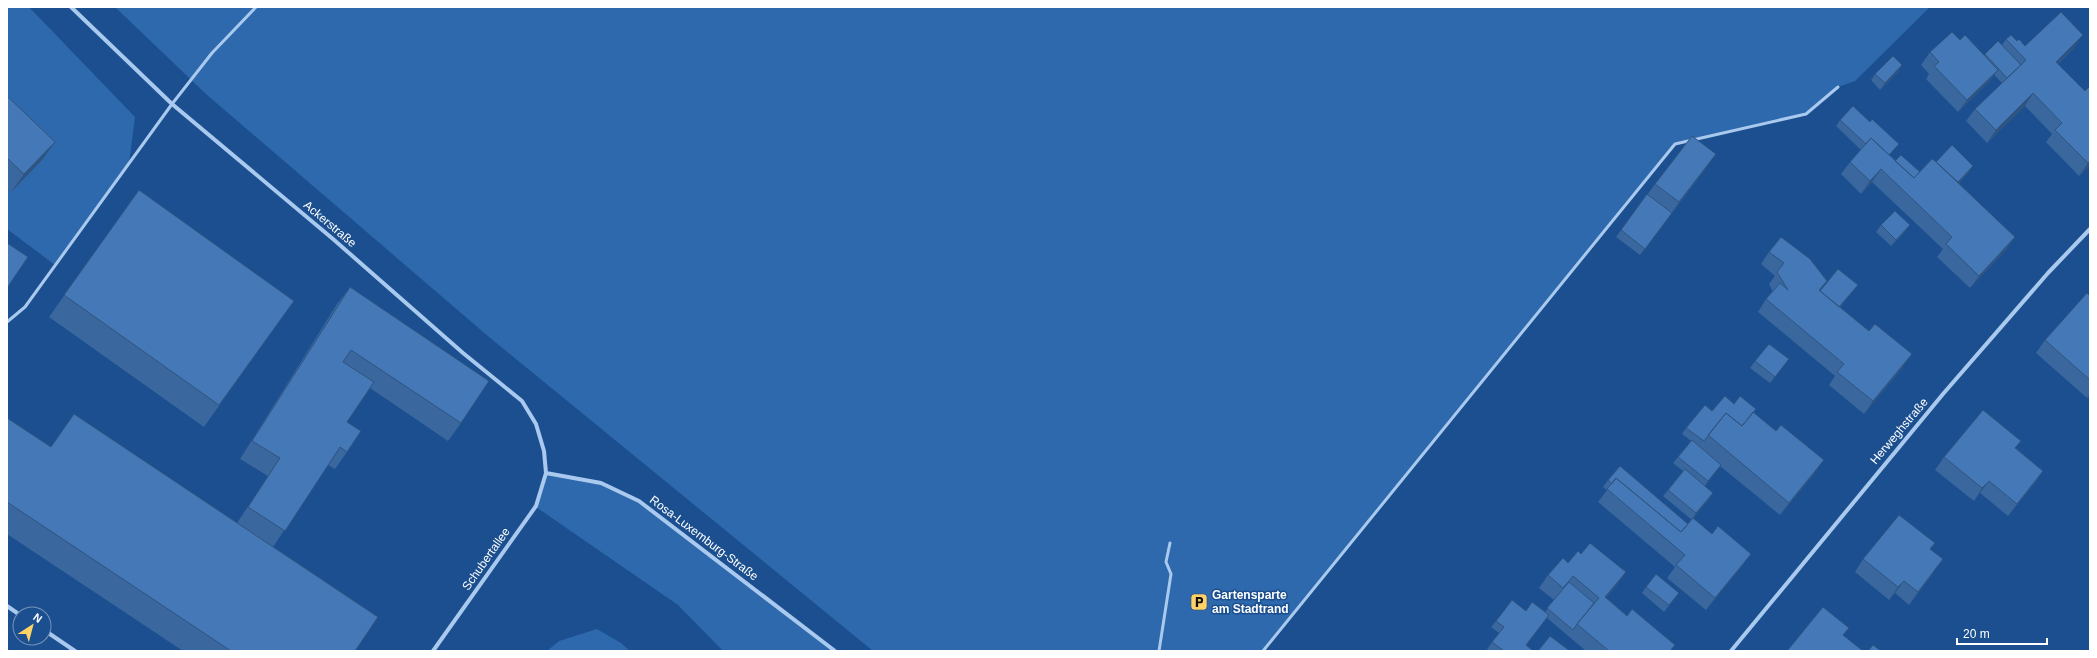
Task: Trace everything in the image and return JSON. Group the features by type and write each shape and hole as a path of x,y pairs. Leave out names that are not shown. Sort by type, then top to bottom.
{"street":[{"name":"Ackerstraße","path":"71,7 172,104 333,239 463,353 522,401 536,424 544,451 546,473"},
{"name":"Herweghstraße","path":"1731,651 1943,394 2042,279 2090,229"},
{"name":"Schubertallee","path":"433,651 536,506 546,473"},
{"name":"Rosa-Luxemburg-Straße","path":"546,473 601,483 639,501 835,651"},
{"path":"52,635 75,651"}],"lane":[{"path":"7,322 25,307 172,104 212,53 256,7"},
{"path":"1264,651 1675,144 1806,114 1838,87"},
{"path":"1159,651 1171,574 1166,562 1170,543"}],"shaded area":[{"path":"7,7 29,7 135,117 129,164 55,265 7,229"},
{"path":"115,7 1930,7 1855,81 1838,87 1805,114 1674,143 1263,651 873,651 489,337 207,95"},
{"path":"546,474 603,484 638,502 833,651 723,651 678,605 536,507"},
{"path":"597,629 621,643 630,651 547,651 559,641"}],"building":[{"path":"2061,12 2083,35 2056,62 2085,91 2090,86 2090,161 2088,163 2055,130 2062,123 2033,93 1996,130 1975,109 2026,60 2006,39 2011,35 2017,41 2019,39 2025,46"},
{"path":"1952,32 1960,40 1965,35 1998,70 1967,100 1934,66 1939,62 1930,52"},
{"path":"1998,41 2021,65 2007,78 1985,54"},
{"path":"1893,56 1902,65 1885,83 1875,74"},
{"path":"7,96 55,142 24,174 7,158"},
{"path":"1853,106 1870,122 1872,119 1899,144 1889,155 1871,138 1866,144 1840,120"},
{"path":"1692,136 1716,154 1679,202 1655,184"},
{"path":"1871,138 1914,178 1932,159 1935,161 2015,237 1979,276 1946,244 1952,237 1881,169 1870,181 1850,162"},
{"path":"1952,145 1973,166 1958,182 1936,162"},
{"path":"1901,155 1920,172 1914,178 1895,161"},
{"path":"139,190 294,301 219,405 64,295"},
{"path":"1647,194 1672,213 1645,249 1621,230"},
{"path":"1895,211 1910,225 1896,240 1881,225"},
{"path":"1781,237 1810,259 1827,281 1819,290 1869,331 1875,324 1912,354 1873,401 1837,372 1844,364 1766,299 1780,283 1788,290 1777,272 1784,263 1769,252"},
{"path":"7,243 28,257 7,288"},
{"path":"1838,269 1858,285 1839,307 1820,291"},
{"path":"350,287 489,381 461,423 351,350 343,362 374,382 347,422 361,431 347,452 340,447 285,531 248,507 280,458 252,441"},
{"path":"2087,293 2090,296 2090,380 2045,340"},
{"path":"1769,344 1789,359 1775,377 1755,361"},
{"path":"1725,396 1734,404 1740,396 1756,409 1742,426 1726,413 1704,441 1686,428 1705,405 1712,411"},
{"path":"1983,410 2021,441 2015,448 2043,471 2017,504 1989,481 1982,488 1944,457"},
{"path":"1753,412 1776,431 1781,425 1824,460 1789,503 1708,435 1726,413 1742,426"},
{"path":"74,414 378,617 355,651 231,651 7,502 7,418 51,447"},
{"path":"1692,440 1721,465 1708,481 1678,457"},
{"path":"1620,466 1688,524 1681,532 1616,478 1612,484 1608,480"},
{"path":"1685,469 1713,493 1696,513 1668,490"},
{"path":"1616,478 1681,532 1693,518 1712,534 1718,526 1751,554 1715,598 1676,565 1685,555 1607,489"},
{"path":"1899,515 1935,543 1930,549 1943,559 1918,592 1904,581 1898,587 1863,559"},
{"path":"1590,543 1626,572 1605,597 1627,616 1632,609 1675,645 1670,651 1609,651 1577,624 1599,598 1573,576 1563,588 1548,575 1563,558 1568,563 1578,551 1581,554"},
{"path":"1656,574 1679,593 1669,605 1646,587"},
{"path":"1569,582 1594,603 1573,630 1547,608"},
{"path":"1512,600 1526,611 1532,602 1549,615 1526,645 1533,651 1504,651 1492,642 1504,627 1496,621"},
{"path":"1823,607 1849,628 1843,635 1863,651 1787,651"},
{"path":"1550,636 1570,651 1538,651"},
{"path":"1873,645 1881,651 1868,651"}],"place":[{"name":"Gartensparte am Stadtrand","path":"1199,602"}]}
